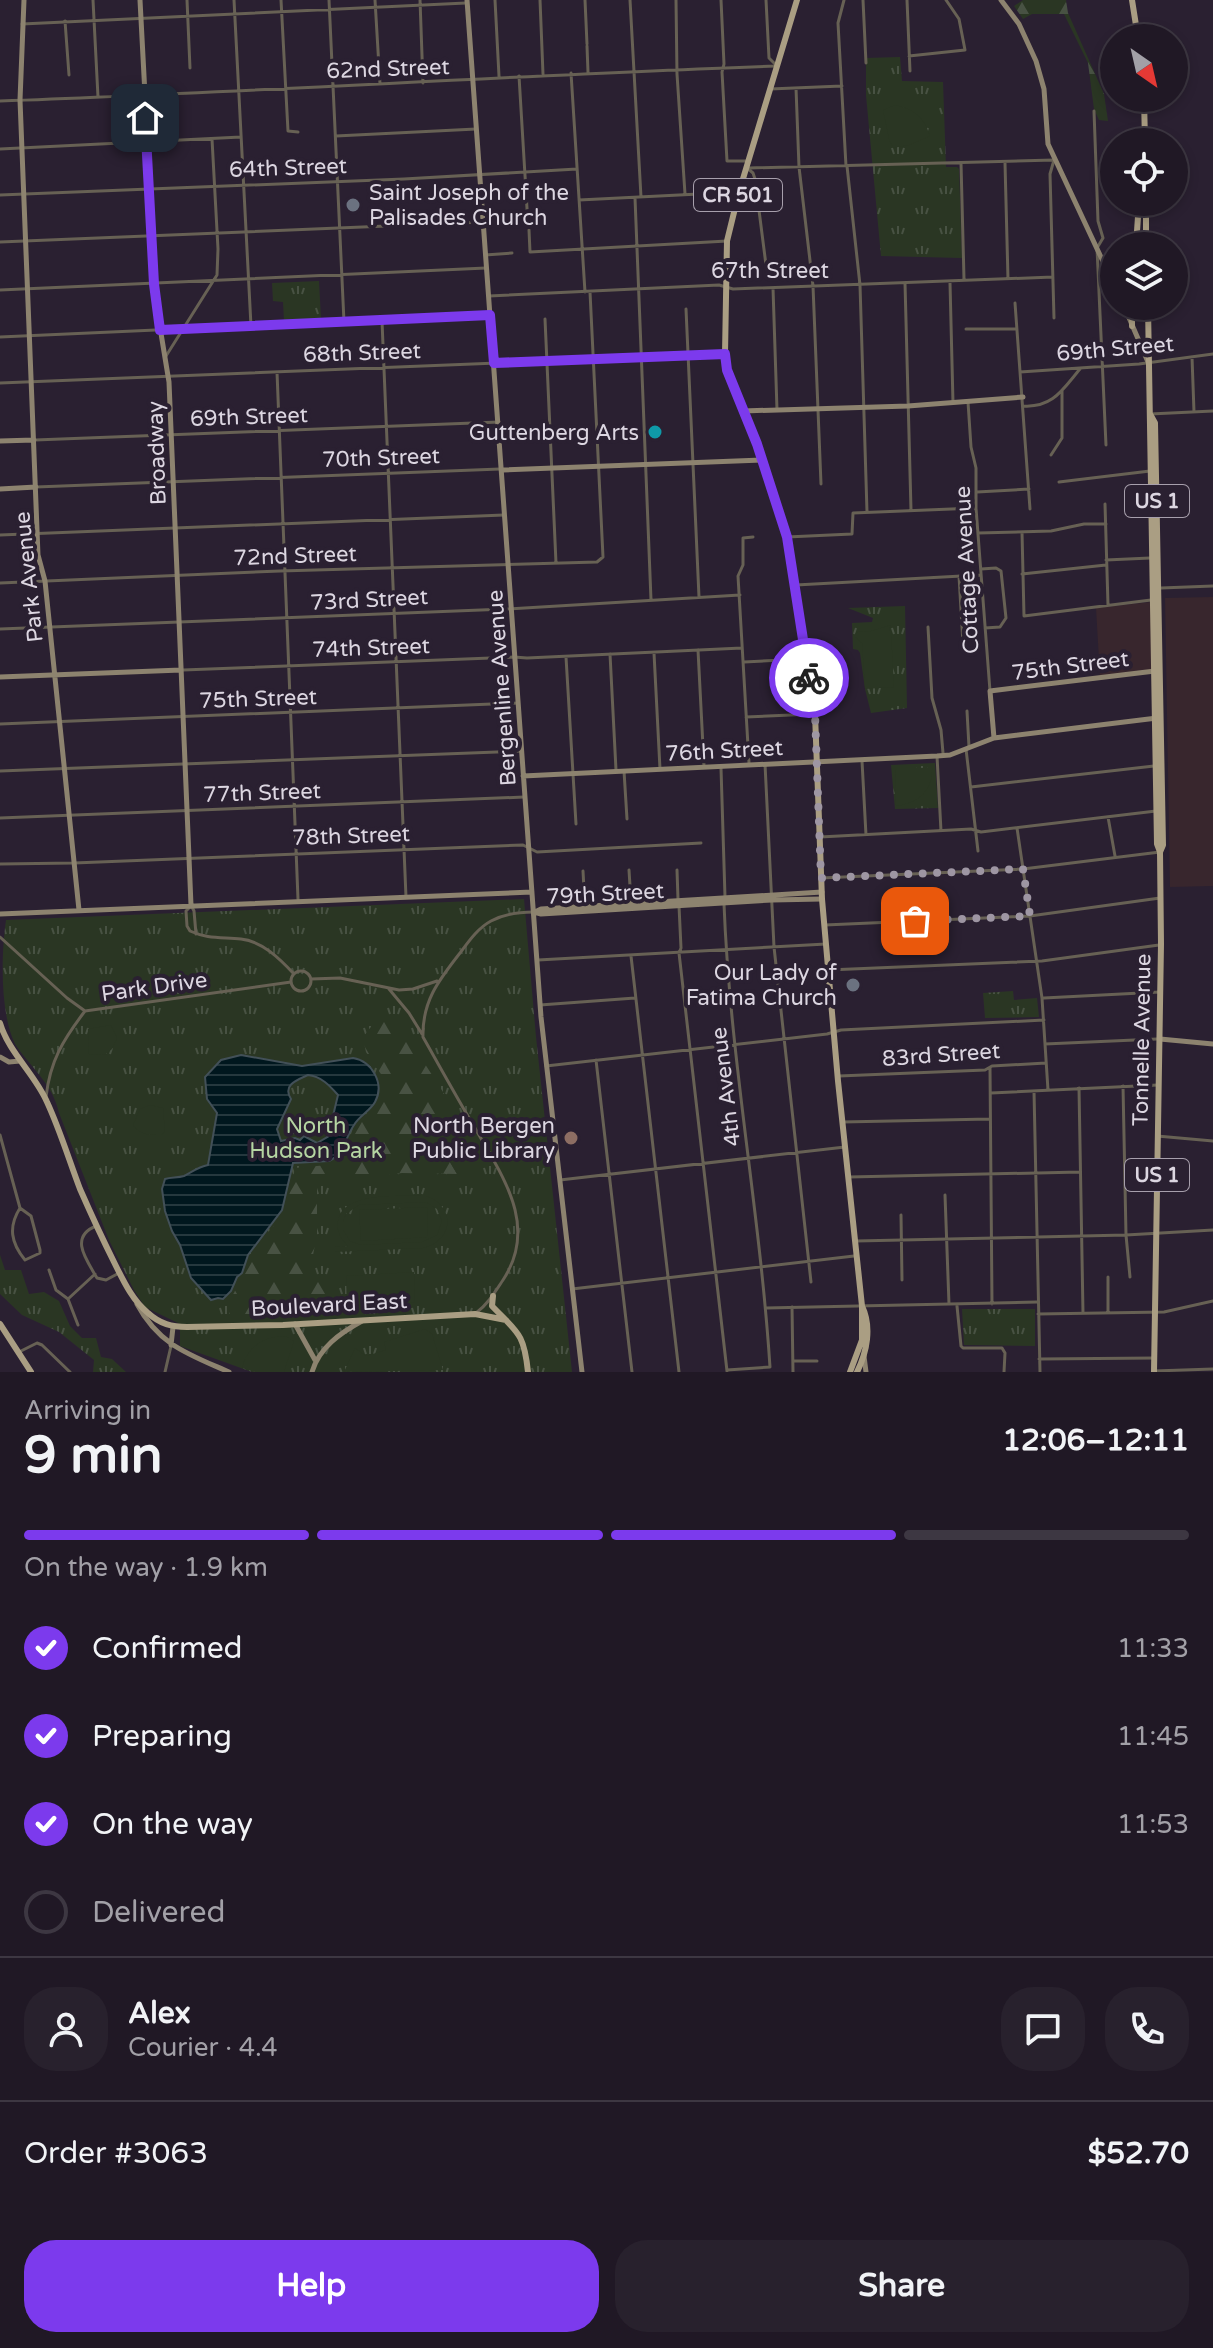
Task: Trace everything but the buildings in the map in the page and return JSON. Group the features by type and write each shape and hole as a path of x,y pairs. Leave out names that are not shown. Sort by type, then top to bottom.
{"main road":[{"name":"CR 501","path":"797,0 727,241 725,354 727,370 762,460 787,537 815,714 822,896 837,1076 862,1306 862,1340 850,1372"},
{"path":"1132,0 1136,24"},
{"path":"1132,320 1132,326"},
{"name":"Tonnelle Avenue","path":"1148,320 1152,558 1156,588"},
{"name":"Tonnelle Avenue","path":"1150,414 1155,423 1155,671 1164,833 1160,852"},
{"name":"Tonnelle Avenue","path":"1154,1372 1161,944 1155,765 1158,718 1156,600"},
{"path":"0,1023 20,1061 46,1099 96,1226 119,1273 135,1300 148,1314 173,1327"},
{"path":"493,1296 492,1306 525,1344 528,1372"},
{"name":"CR 501","path":"857,1372 868,1337 866,1314 862,1306"},
{"name":"Boulevard East","path":"173,1327 475,1314 506,1320"},
{"path":"0,1324 31,1372"}],"street":[{"name":"Park Avenue","path":"24,0 20,100 38,555 45,581 79,910"},
{"path":"93,0 98,97"},
{"name":"Broadway","path":"140,0 154,284 169,376 191,905"},
{"path":"187,0 190,68"},
{"path":"234,0 251,326"},
{"path":"281,0 288,133 298,132"},
{"path":"329,0 344,322"},
{"path":"375,0 380,85"},
{"path":"495,0 499,77"},
{"path":"540,0 543,74"},
{"path":"585,0 588,72"},
{"path":"630,0 651,600"},
{"path":"676,0 685,194"},
{"path":"721,0 727,161 799,167 1054,160"},
{"path":"766,0 769,58 777,66"},
{"path":"844,0 838,23 846,166 860,285 867,512"},
{"path":"863,0 866,63"},
{"path":"907,0 910,71"},
{"path":"909,56 965,50 959,19 946,0"},
{"path":"1001,0 1019,24 1036,61 1044,89 1048,144 1100,255"},
{"path":"22,24 467,1"},
{"name":"Bergenline Avenue","path":"467,1 540,1005 582,1372"},
{"path":"420,2 423,83"},
{"path":"65,21 69,75"},
{"name":"62nd Street","path":"0,101 423,83 543,74 777,66"},
{"path":"571,73 598,466"},
{"path":"519,76 530,252 727,241"},
{"path":"770,89 842,86"},
{"path":"796,88 799,167 813,286 821,484"},
{"path":"1094,111 1098,221 1103,238 1097,248 1106,445"},
{"path":"335,136 476,129"},
{"path":"0,149 241,137"},
{"path":"164,358 214,282 217,269 212,139"},
{"path":"1054,160 1050,174 1054,318"},
{"path":"1005,161 1008,279"},
{"path":"961,163 965,280"},
{"path":"748,164 755,179 766,265"},
{"name":"64th Street","path":"0,195 577,169"},
{"path":"579,200 739,192"},
{"path":"0,242 483,222"},
{"path":"485,255 512,253"},
{"path":"0,290 486,268"},
{"name":"67th Street","path":"489,296 719,285 727,288 773,288 1053,277"},
{"path":"950,282 953,403"},
{"path":"905,283 911,510"},
{"path":"773,288 777,410"},
{"path":"1015,303 1030,509"},
{"path":"686,309 699,597"},
{"path":"0,337 490,315"},
{"path":"545,319 556,563"},
{"path":"1130,320 1149,363"},
{"path":"382,321 406,897"},
{"path":"966,329 1017,329"},
{"name":"68th Street","path":"0,383 725,354"},
{"name":"69th Street","path":"1020,372 1149,363 1213,354"},
{"path":"1192,357 1194,412"},
{"path":"1023,406 1050,402 1081,369"},
{"path":"277,372 298,902"},
{"path":"1051,455 1062,438 1062,391"},
{"path":"743,411 908,406 1023,397"},
{"name":"Cottage Avenue","path":"968,402 971,447 975,459 994,738"},
{"path":"1150,414 1213,411"},
{"name":"69th Street","path":"0,441 499,422"},
{"name":"70th Street","path":"0,489 762,460"},
{"name":"72nd Street","path":"0,583 597,562 603,557 598,466"},
{"path":"1059,482 1150,471"},
{"path":"977,492 1029,489"},
{"path":"1105,504 1108,605"},
{"path":"787,537 852,534 852,514 976,508"},
{"path":"0,535 505,515"},
{"path":"978,533 1051,531 1084,524 1106,524"},
{"path":"1022,532 1024,616 1156,600"},
{"path":"749,765 738,576 743,565 743,538 753,537"},
{"path":"1022,574 1152,558"},
{"path":"981,569 996,568 1001,571 1006,618 1000,627 985,628"},
{"path":"796,585 981,575"},
{"path":"959,576 963,644"},
{"path":"1156,588 1213,586"},
{"name":"73rd Street","path":"0,629 511,608 740,595"},
{"path":"928,627 932,698 941,730 941,831"},
{"name":"74th Street","path":"0,677 742,648"},
{"path":"698,650 704,767"},
{"path":"654,652 660,769"},
{"path":"610,654 616,771"},
{"path":"566,657 576,824"},
{"path":"744,662 807,659"},
{"name":"75th Street","path":"990,691 1155,671"},
{"name":"75th Street","path":"0,724 518,703"},
{"path":"967,711 967,748 978,851"},
{"path":"746,717 815,714"},
{"name":"76th Street","path":"523,776 940,756 994,738 1158,718"},
{"path":"0,771 521,751"},
{"path":"862,761 866,835"},
{"path":"765,764 774,947 811,1282"},
{"path":"971,787 1155,765"},
{"name":"4th Avenue","path":"721,766 727,950 735,1045 762,1266 770,1367 727,1371"},
{"path":"624,771 627,819"},
{"name":"77th Street","path":"0,818 526,797"},
{"path":"820,837 981,832 1156,811"},
{"path":"1108,817 1115,856"},
{"path":"1017,828 1042,998 1048,1090"},
{"name":"78th Street","path":"0,864 523,845 537,852 701,843"},
{"path":"821,878 1023,869 1160,852"},
{"path":"629,870 631,906"},
{"path":"677,870 679,953 727,1371"},
{"path":"583,871 585,908"},
{"name":"79th Street","path":"0,914 532,892"},
{"name":"79th Street","path":"534,912 541,909 822,896"},
{"path":"825,925 1030,916 1160,898"},
{"name":"Park Drive","path":"196,934 191,905 186,911 188,930 196,934 208,938 252,941 269,951 294,974 303,971 311,979"},
{"path":"423,1037 424,1017 437,981 485,925 511,914 534,912"},
{"name":"Park Drive","path":"0,937 85,1011 291,982 294,988 303,991 308,988 311,979"},
{"path":"537,960 826,944"},
{"path":"828,970 1037,961 1161,944"},
{"path":"631,956 679,1372"},
{"path":"291,982 294,974"},
{"name":"Park Drive","path":"311,979 340,978 389,989 413,989 437,981"},
{"path":"389,989 409,1013 514,1203 518,1243 512,1265 493,1296 475,1314"},
{"path":"1042,998 1160,992"},
{"path":"540,1005 635,998"},
{"path":"46,1099 55,1056 85,1011"},
{"path":"546,1066 834,1032 1044,1020"},
{"path":"1045,1044 1160,1039 1213,1044"},
{"path":"0,1057 11,1063 20,1061"},
{"path":"596,1060 632,1372"},
{"name":"83rd Street","path":"837,1076 1046,1063"},
{"path":"990,1068 992,1304"},
{"path":"991,1093 1158,1085"},
{"path":"1123,1086 1126,1235 1130,1277"},
{"path":"1079,1088 1083,1313"},
{"path":"1034,1091 1040,1372"},
{"path":"842,1122 991,1119"},
{"path":"0,1135 20,1208 31,1216 40,1250 40,1253 25,1260 18,1252 12,1233 14,1218 20,1208"},
{"path":"1157,1136 1213,1141"},
{"path":"560,1180 845,1147"},
{"path":"849,1177 1080,1172"},
{"path":"945,1195 949,1304"},
{"path":"901,1215 902,1280"},
{"path":"96,1226 85,1230 81,1243 95,1274 97,1278 106,1280 119,1273"},
{"path":"856,1241 1213,1230"},
{"path":"572,1289 858,1256"},
{"path":"49,1270 56,1290 68,1299 78,1325"},
{"path":"68,1299 95,1274"},
{"path":"1108,1277 1108,1312"},
{"path":"135,1300 148,1324 171,1346 229,1372"},
{"path":"1038,1314 1156,1312 1213,1301"},
{"path":"766,1308 1037,1302"},
{"path":"957,1305 961,1348 1002,1348 1005,1353 1004,1372"},
{"path":"792,1307 793,1372"},
{"path":"312,1372 315,1360 335,1338 363,1321"},
{"path":"295,1324 315,1360"},
{"path":"165,1372 173,1327"},
{"path":"862,1340 866,1372"},
{"path":"19,1352 37,1343 70,1372"},
{"path":"1039,1359 1155,1358"},
{"path":"793,1361 817,1361"},
{"path":"1154,1372 1213,1369"}],"shaded area":[{"path":"1213,597 1213,886 1170,887 1165,598"},
{"path":"1151,602 1153,670 1100,677 1096,608"}],"green space":[{"path":"1023,0 1066,0 1068,13 1100,85 1100,112 1107,112 1108,121 1099,120 1094,109 1088,63 1064,14 1032,14 1023,19 1014,6"},
{"path":"900,57 902,81 943,82 946,167 959,169 962,258 881,256 866,95 866,58"},
{"path":"895,105 917,115 930,136 893,148 883,110"},
{"path":"319,281 321,319 284,320 283,302 273,301 272,283"},
{"path":"905,606 907,708 871,713 860,653 853,649 852,623 872,622 873,618 848,608"},
{"path":"891,625 894,687 865,689 862,643 855,634"},
{"path":"935,763 938,808 895,809 891,765"},
{"path":"897,768 932,768 932,776 927,789 917,799 896,806 895,771"},
{"name":"North Hudson Park","path":"524,899 572,1372 252,1372 180,1346 180,1324 145,1307 134,1290 109,1240 52,1093 15,1044 7,1017 3,984 6,920"},
{"path":"1013,991 1014,1000 1037,998 1039,1017 985,1018 983,993"},
{"path":"394,1016 463,1123 436,1139 457,1174 402,1173 317,1184 317,1235 313,1255 316,1275 335,1277 339,1317 232,1321 226,1302 234,1293 256,1245 280,1219 295,1168 328,1165 343,1155 387,1083 366,1052 363,1038 376,1023"},
{"path":"111,1025 117,1038 112,1049 105,1055 89,1054 88,1029"},
{"path":"150,1105 163,1108 165,1132 161,1135 142,1133 133,1125 140,1109"},
{"path":"426,1196 443,1207 446,1215 445,1231 433,1244 423,1248 335,1252 335,1247 348,1246 338,1229 338,1221 344,1209 352,1203 377,1197","holes":["426,1202 437,1209 442,1221 437,1235 422,1242 361,1245 350,1241 343,1230 346,1214 359,1205"]},
{"path":"427,1207 428,1237 361,1241 359,1210"},
{"path":"0,1255 5,1270 21,1270 29,1294 44,1292 59,1301 70,1326 82,1338 96,1338 101,1357 112,1359 126,1372 93,1372 94,1360 59,1332 22,1315 0,1294"},
{"path":"414,1272 415,1302 347,1306 346,1276"},
{"path":"962,1309 1035,1309 1035,1346 964,1345"},
{"path":"425,1329 432,1334 443,1370 344,1372 355,1348 366,1356 386,1350 384,1342"},
{"path":"280,1336 294,1341 284,1372 255,1372 242,1368 255,1346 266,1339"}],"water":[{"path":"241,1055 302,1066 353,1058 371,1068 377,1081 378,1095 356,1122 334,1158 293,1163 282,1210 248,1255 231,1291 223,1299 211,1300 191,1278 165,1211 162,1189 165,1179 184,1176 208,1165 217,1113 207,1099 205,1077 221,1060","holes":["308,1075 325,1082 338,1095 332,1120 334,1126 329,1136 317,1143 304,1136 300,1140 281,1141 277,1129 291,1099 288,1090"]}],"way so far":[{"path":"809,678 815,714 821,878 1023,869 1030,916 915,921"}],"place":[{"name":"Saint Joseph of the Palisades Church","path":"353,205"},
{"name":"Guttenberg Arts","path":"655,432"},
{"name":"Our Lady of Fatima Church","path":"853,985"},
{"name":"North Bergen Public Library","path":"571,1138"}],"route":[{"path":"145,118 154,284 160,330 490,315 494,363 725,354 727,370 757,444 787,537 809,678"}]}
